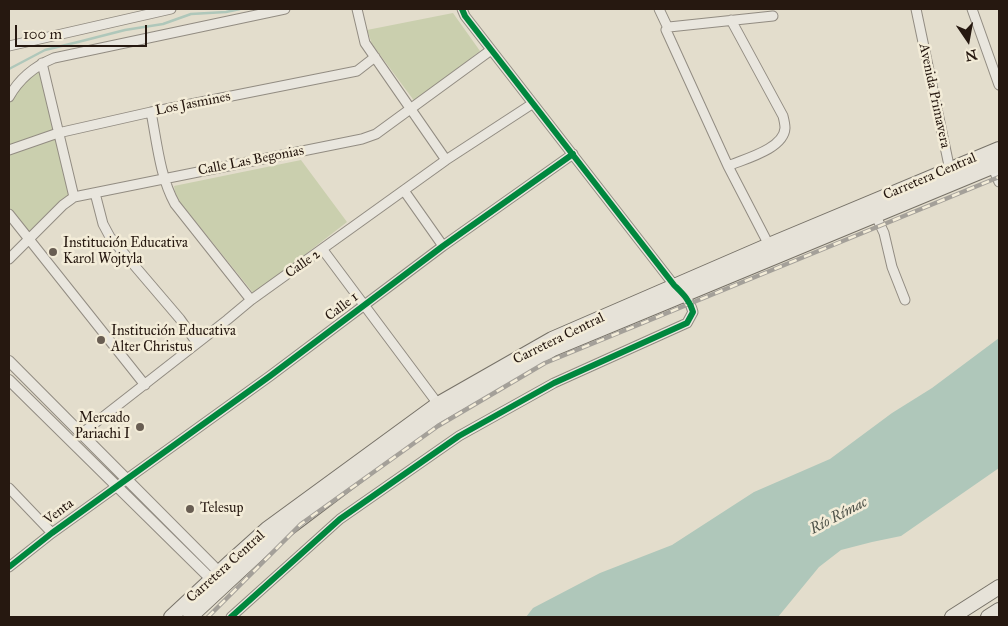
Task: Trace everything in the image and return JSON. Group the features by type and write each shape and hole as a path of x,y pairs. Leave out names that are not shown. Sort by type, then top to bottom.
{"highway":[{"name":"Carretera Central","path":"772,250 875,214 951,176 999,149"},
{"name":"Carretera Central","path":"190,617 219,580 267,530 446,403 552,349 679,290 951,176 996,165"},
{"name":"Carretera Central","path":"171,617 219,580"},
{"path":"952,617 999,586"},
{"path":"988,617 999,610"}],"street":[{"path":"9,46 171,9"},
{"path":"9,97 19,82 42,63 62,56 285,9"},
{"path":"357,9 365,43 446,160"},
{"path":"231,617 340,519 458,436 554,382 687,323 693,312 691,304 532,104 465,16 462,9"},
{"path":"659,9 668,28 666,32 728,166 772,250"},
{"name":"Avenida Primavera","path":"916,9 951,176"},
{"path":"972,9 999,85"},
{"path":"668,28 773,16"},
{"path":"728,166 772,148 781,139 785,129 783,116 731,20"},
{"name":"Calle Las Begonias","path":"9,260 63,205 74,198 362,139 376,134 491,50"},
{"name":"Los Jasmines","path":"9,150 58,133 151,112 356,71 375,57"},
{"path":"42,63 74,198"},
{"name":"Calle 2","path":"81,434 251,300 405,192 446,160 532,104"},
{"path":"151,112 164,179 174,204 251,300"},
{"name":"Calle 1","path":"125,479 364,306 443,246 573,154"},
{"path":"996,165 999,182"},
{"path":"405,192 443,246"},
{"path":"95,193 103,224 110,237 180,319 197,343"},
{"path":"9,214 145,385"},
{"path":"875,214 884,233 892,267 905,300"},
{"path":"323,250 364,306 446,403"},
{"path":"9,361 204,558 219,580"},
{"path":"9,380 195,565 219,580"},
{"name":"Venta","path":"9,567 125,479"},
{"path":"9,488 52,533"},
{"path":"195,565 204,558"}],"shaded area":[{"path":"453,13 480,51 415,102 372,44 367,30"},
{"path":"40,67 55,131 9,147 9,102 19,87"},
{"path":"56,135 71,197 61,203 29,233 9,207 9,153"},
{"path":"301,160 347,222 254,294 180,202 174,186"}],"water":[{"name":"Río Rímac","path":"999,338 999,468 901,536 841,550 819,567 778,617 526,617 533,608 600,573 672,545 754,492 830,459 892,413 932,388"}],"waterway":[{"path":"9,69 45,50 125,30 163,24 191,14 226,12 240,9"}],"railway":[{"path":"208,617 301,524 438,426 545,363 999,177"}],"cycle path":[{"path":"231,617 340,519 459,436 554,383 687,323 693,312 685,297 465,16 462,9"},
{"path":"9,567 52,533 270,376 443,246 573,154"}],"place":[{"name":"Institución Educativa Karol Wojtyla","path":"53,252"},
{"name":"Institución Educativa Alter Christus","path":"101,340"},
{"name":"Mercado Pariachi I","path":"140,427"},
{"name":"Telesup","path":"190,509"}]}
